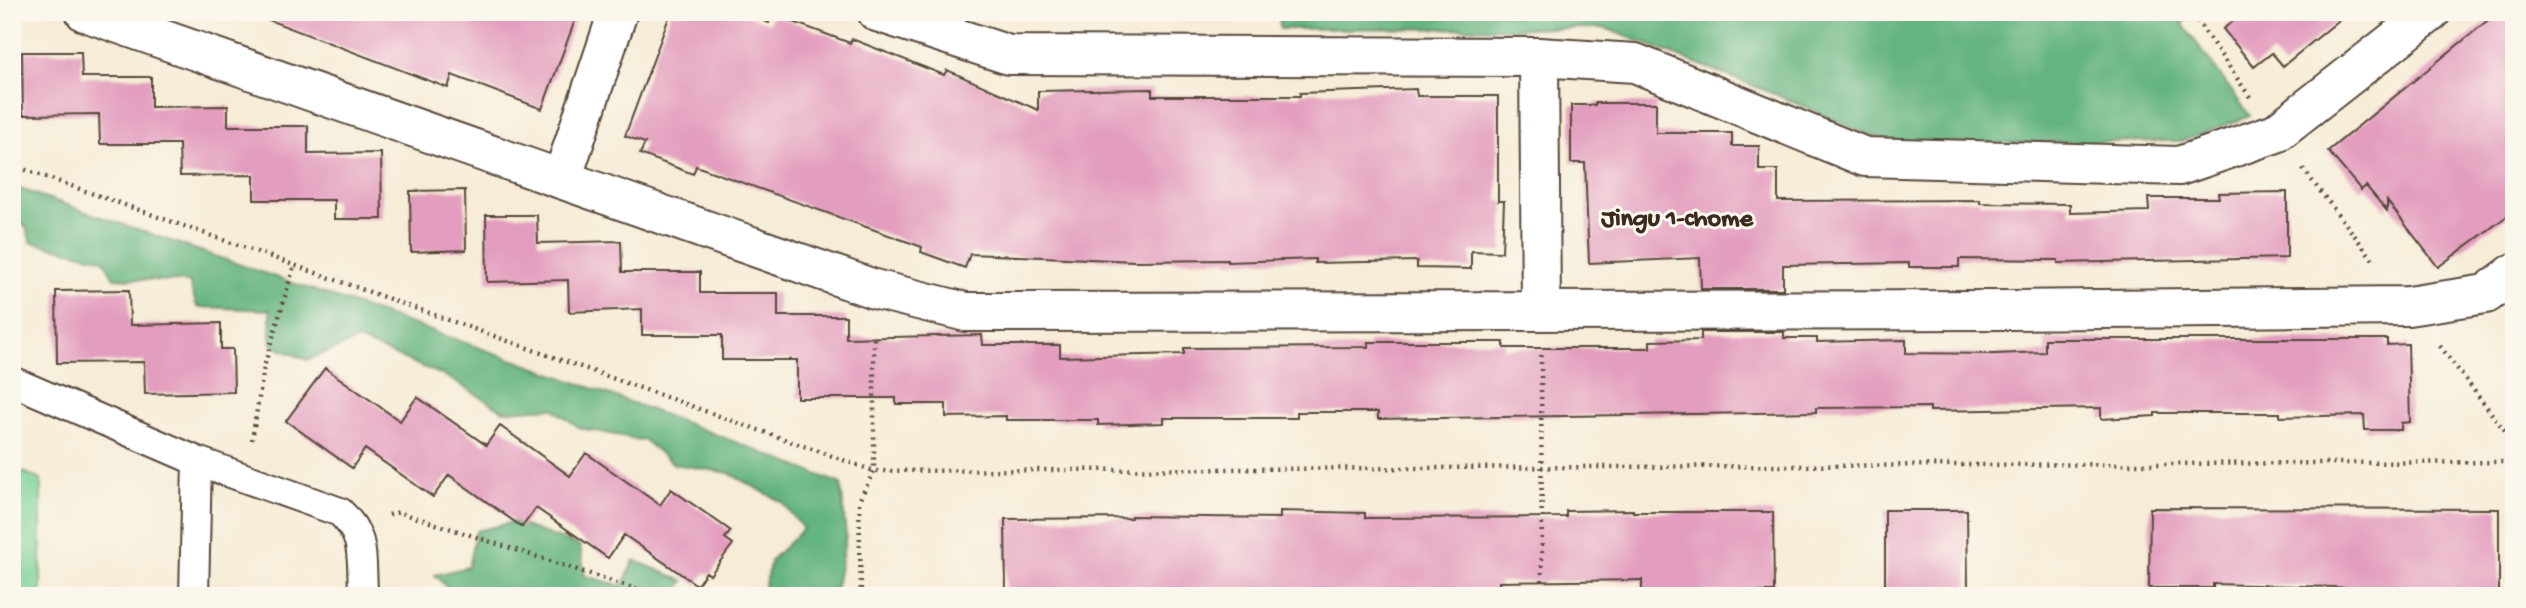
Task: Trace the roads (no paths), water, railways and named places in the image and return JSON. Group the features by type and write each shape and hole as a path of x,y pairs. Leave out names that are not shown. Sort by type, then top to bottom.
{"street":[{"path":"85,12 874,289 966,312 2408,306 2487,294 2514,273"},
{"path":"562,179 618,12"},
{"path":"877,12 1009,55 1539,57 1635,63 1865,157 2179,166 2276,134 2431,12"},
{"path":"1539,57 1541,311"}],"lane":[{"path":"12,381 197,461 340,512 355,526 366,596"},
{"path":"194,596 197,461"}],"district":[{"name":"Jingu 1-chome","path":"1677,220"}]}
